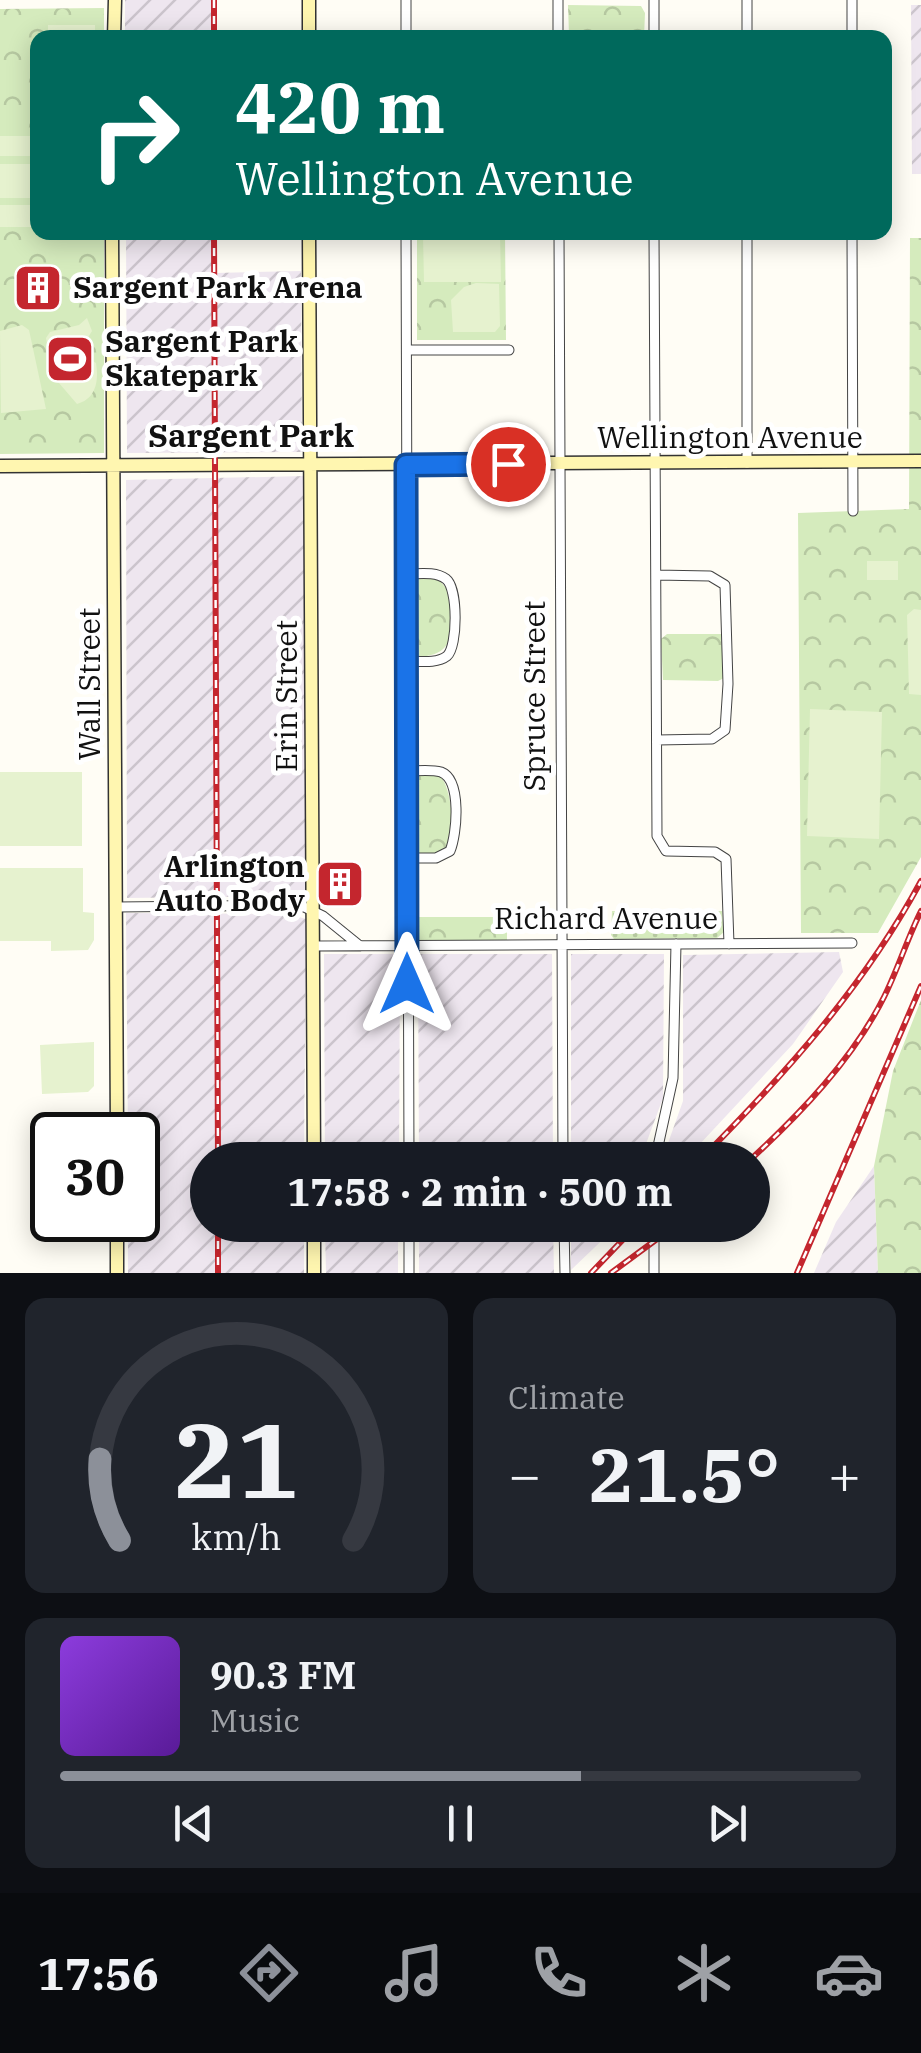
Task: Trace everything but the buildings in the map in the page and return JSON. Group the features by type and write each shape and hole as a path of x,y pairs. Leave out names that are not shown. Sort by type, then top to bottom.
{"main road":[{"path":"114,30 115,0"},
{"path":"309,0 309,30"},
{"name":"Wall Street","path":"112,240 116,1112"},
{"name":"Erin Street","path":"309,240 314,1142"},
{"name":"Wellington Avenue","path":"0,466 921,461"},
{"path":"117,1242 117,1273"},
{"path":"314,1242 314,1273"}],"street":[{"path":"406,0 406,30"},
{"path":"558,0 558,30"},
{"path":"654,0 654,30"},
{"path":"747,0 747,30"},
{"path":"852,0 852,30"},
{"path":"406,240 409,1142"},
{"name":"Spruce Street","path":"558,240 563,1142"},
{"path":"654,240 657,839 670,852 715,852 726,859 729,944"},
{"path":"747,240 747,463"},
{"path":"852,240 853,511"},
{"path":"407,350 509,350"},
{"path":"406,574 440,576 450,583 454,595 454,641 450,653 440,660 407,661"},
{"path":"656,575 710,576 725,584 728,684 728,724 722,735 712,740 656,740"},
{"path":"407,771 444,774 455,792 450,851 436,858 407,858"},
{"path":"116,907 300,906 313,910 354,937 360,946"},
{"name":"Richard Avenue","path":"312,946 852,943"},
{"path":"659,1142 672,1092 676,944"},
{"path":"409,1242 409,1273"},
{"path":"564,1242 565,1273"},
{"path":"654,1242 654,1273"}],"shaded area":[{"path":"125,0 214,0 214,30 125,30"},
{"path":"911,5 921,5 921,174 912,174"},
{"path":"126,240 214,240 215,273 301,271 302,452 127,453"},
{"path":"305,476 306,896 127,898 126,480"},
{"path":"126,913 289,914 306,919 304,1142 190,1142 190,1242 304,1242 304,1273 128,1273 128,1242 160,1242 160,1112 128,1112"},
{"path":"839,952 843,972 793,1044 702,1142 668,1142 683,1101 683,955"},
{"path":"324,954 400,954 399,1142 325,1142"},
{"path":"418,954 552,954 553,1142 419,1142"},
{"path":"571,954 664,954 663,1098 647,1142 571,1142"},
{"path":"874,1166 878,1273 814,1273 836,1222"},
{"path":"325,1242 398,1242 398,1273 326,1273"},
{"path":"419,1242 553,1242 554,1273 419,1273"},
{"path":"571,1242 600,1242 571,1270"}],"green space":[{"path":"568,5 641,6 645,13 644,30 569,30"},
{"name":"Sargent Park","path":"104,8 104,30 30,30 30,240 104,240 104,453 0,454 0,9"},
{"path":"48,25 95,25 95,30 48,30"},
{"path":"0,136 30,136 30,156 0,156"},
{"path":"0,164 30,164 30,198 0,198"},
{"path":"0,205 30,205 30,227 0,227"},
{"path":"910,238 921,238 921,857 878,933 801,933 798,513 909,509"},
{"path":"417,240 505,240 506,340 417,340"},
{"path":"423,240 500,240 501,282 424,282"},
{"path":"499,284 500,326 495,332 453,332 451,300 464,287"},
{"name":"Sargent Park Skatepark","path":"87,318 92,331 84,344 85,356 96,363 97,376 92,394 77,404 53,376 46,338 50,332 79,325"},
{"path":"22,325 29,330 46,409 1,413 0,331"},
{"path":"867,561 898,561 898,580 867,580"},
{"path":"417,578 437,578 450,592 451,627 447,645 441,651 417,657"},
{"path":"914,609 921,610 921,695 909,694 907,615"},
{"path":"667,634 721,634 724,678 663,680 661,639"},
{"path":"810,709 882,712 879,839 807,836"},
{"path":"0,772 82,772 82,846 0,846"},
{"path":"417,775 440,776 448,791 450,837 447,846 436,853 418,854"},
{"path":"0,868 83,868 83,912 94,913 94,940 88,950 51,951 51,941 0,941"},
{"path":"612,911 722,911 724,932 717,938 614,939"},
{"path":"412,917 507,917 507,940 412,941"},
{"path":"921,1000 921,1273 878,1273 874,1166 893,1071"},
{"path":"94,1042 94,1086 88,1092 42,1094 40,1045"}],"railway":[{"path":"214,0 214,30"},
{"path":"214,240 218,1142"},
{"path":"717,1142 821,1028 874,957 921,881"},
{"path":"768,1142 806,1105 857,1042 884,997 921,911"},
{"path":"797,1273 921,986"},
{"path":"218,1242 218,1273"},
{"path":"591,1273 621,1242"},
{"path":"611,1273 653,1242"}],"place":[{"name":"Sargent Park Arena","path":"38,288"},
{"name":"Sargent Park Skatepark","path":"70,359"},
{"name":"Arlington Auto Body","path":"340,884"}],"district":[{"name":"Sargent Park","path":"251,436"}],"route":[{"path":"407,984 406,465 508,464"}]}
